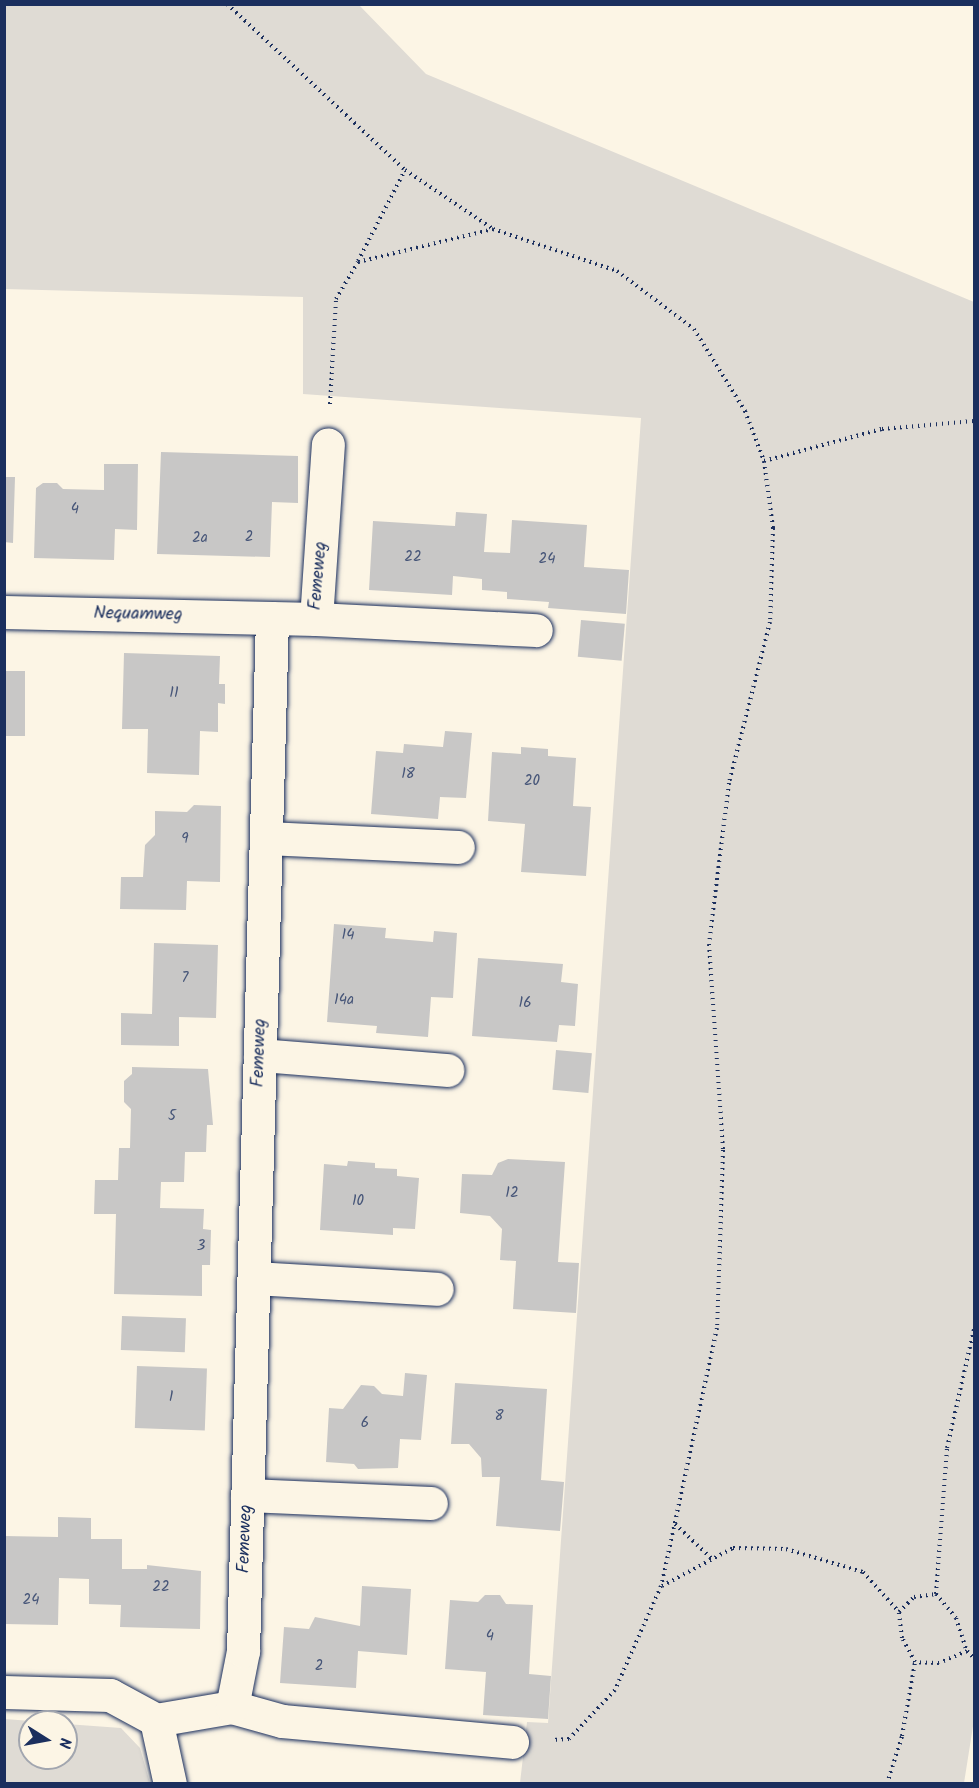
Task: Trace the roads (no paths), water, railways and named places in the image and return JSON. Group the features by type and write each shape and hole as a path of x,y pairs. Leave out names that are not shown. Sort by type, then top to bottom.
{"street":[{"name":"Femeweg","path":"232,1707 243,1651 272,618 316,619 328,444"},
{"name":"Nequamweg","path":"4,612 272,618"},
{"path":"316,619 536,630"},
{"path":"267,838 458,847"},
{"path":"260,1055 447,1070"},
{"path":"254,1278 437,1289"},
{"path":"247,1495 431,1503"},
{"path":"4,1692 110,1695 156,1720 232,1707 282,1721 512,1743"},
{"path":"156,1720 170,1784"}]}
